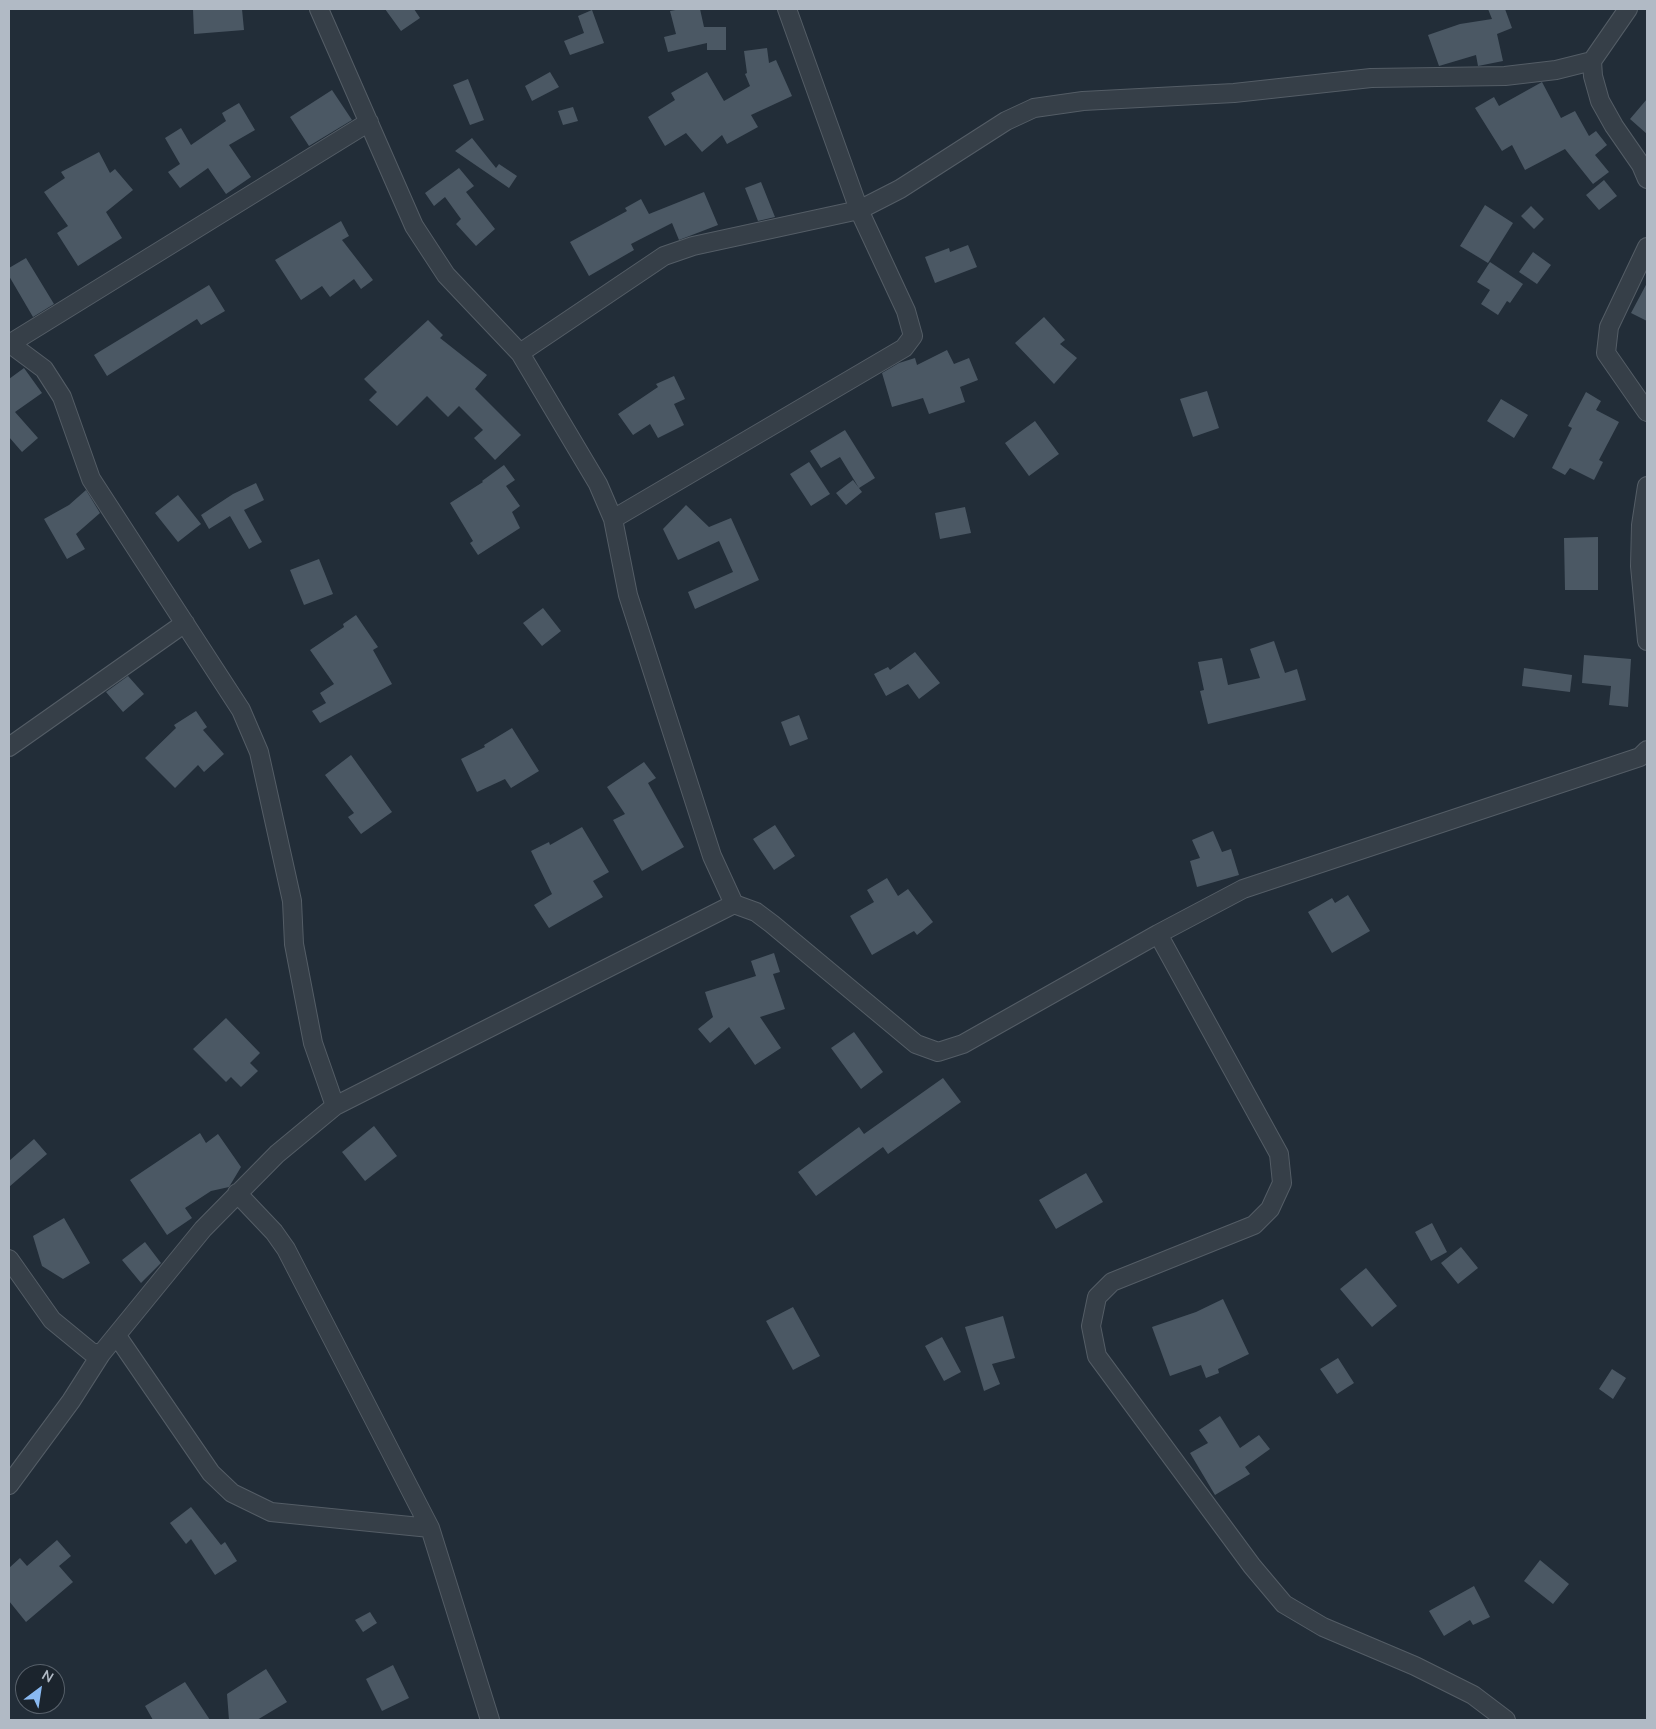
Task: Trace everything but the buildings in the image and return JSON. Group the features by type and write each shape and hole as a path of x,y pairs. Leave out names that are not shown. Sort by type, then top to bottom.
{"street":[{"path":"318,9 414,226 446,275 520,353 598,484 613,519 628,595 712,856 734,904 756,912 916,1044 938,1052 963,1044 1158,934 1243,889 1640,757 1647,750"},
{"path":"613,519 904,348 913,336 906,311 859,210 787,9"},
{"path":"1628,9 1592,61 1593,76 1600,101 1614,126 1642,165 1647,179"},
{"path":"520,353 664,256 693,246 859,210 900,189 1006,121 1034,108 1083,101 1234,93 1371,78 1505,76 1556,70 1592,61"},
{"path":"335,1106 313,1043 294,944 292,901 259,752 241,710 91,479 62,397 44,369 10,343 369,122"},
{"path":"1647,247 1610,327 1606,352 1647,412"},
{"path":"1647,486 1641,525 1640,566 1647,634"},
{"path":"9,748 185,624"},
{"path":"9,1485 71,1400 101,1354 203,1229 277,1154 335,1106 734,904"},
{"path":"1158,934 1279,1154 1282,1183 1270,1209 1254,1225 1112,1282 1097,1297 1091,1326 1097,1356 1252,1566 1284,1604 1323,1627 1415,1666 1473,1695 1506,1720"},
{"path":"237,1193 274,1232 286,1249 430,1528 490,1720"},
{"path":"9,1259 52,1320 91,1352 101,1354"},
{"path":"117,1336 211,1474 232,1493 271,1512 430,1528"}]}
